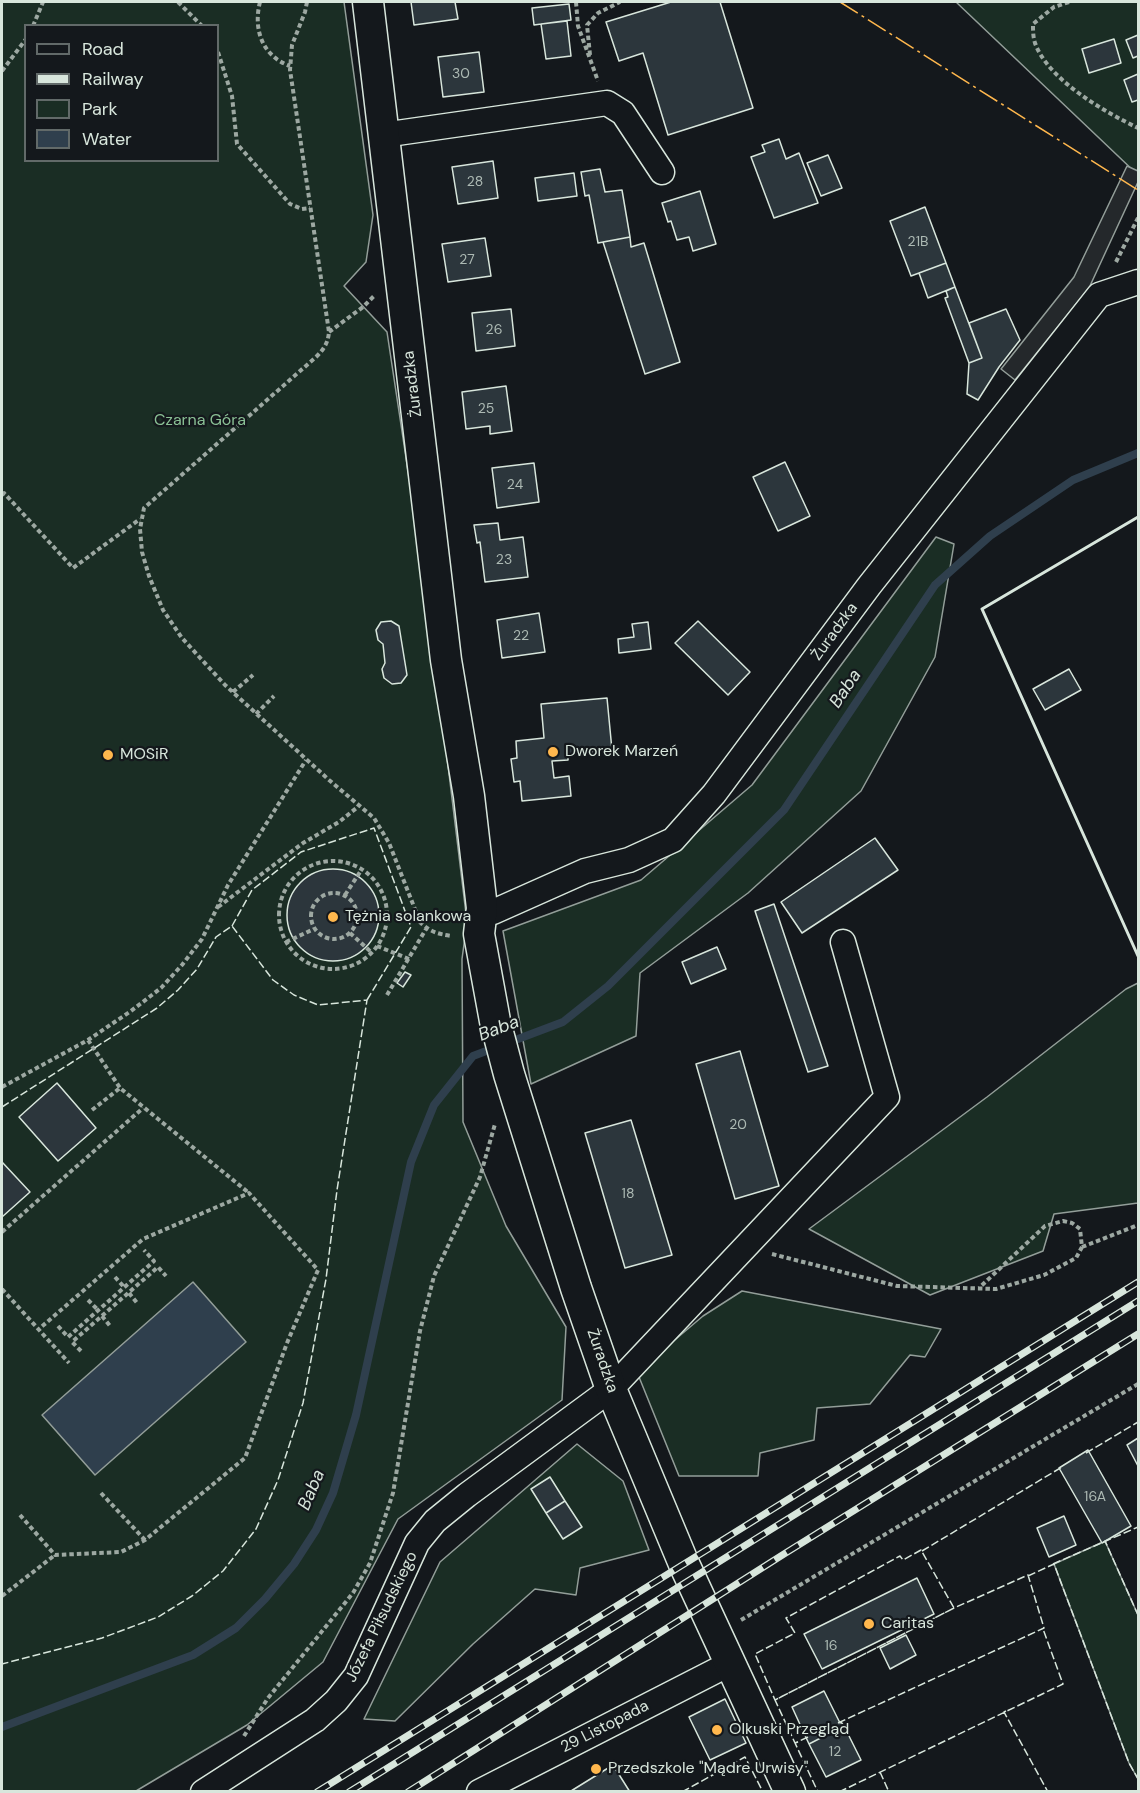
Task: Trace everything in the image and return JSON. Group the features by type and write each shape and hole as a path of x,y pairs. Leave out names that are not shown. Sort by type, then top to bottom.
{"street":[{"name":"Żuradzka","path":"368,2 446,660 469,796 481,921 495,1021 509,1074 576,1288 611,1389 684,1564 790,1791"},
{"path":"383,135 607,103 623,113 662,172"},
{"path":"1099,294 1138,282"},
{"name":"Żuradzka","path":"481,921 493,912 585,871 629,860 673,840 714,794 869,586 1099,294"},
{"name":"Józefa Piłsudskiego","path":"203,1791 315,1720 336,1701 356,1676 417,1543 435,1521 611,1389 887,1097 843,942"},
{"name":"29 Listopada","path":"479,1791 731,1663"}],"path":[{"path":"34,24 43,2"},
{"path":"178,2 200,24"},
{"path":"260,2 257,23 259,35 271,56 290,66"},
{"path":"307,2 292,45 290,66 329,332 328,341 323,350 144,508 141,518 142,552 163,610 203,663 306,760 374,818 382,828 420,922 426,929 434,933 457,936 481,921"},
{"path":"576,2 578,26 607,103"},
{"path":"591,65 587,25 597,12 620,2"},
{"path":"1068,2 1054,7 1033,24 1034,42 1045,62 1075,91 1109,114 1138,128"},
{"path":"2,71 24,42"},
{"path":"219,55 232,96 237,144 290,204 302,209 310,208"},
{"path":"1099,294 1138,218"},
{"path":"329,332 363,307 377,292"},
{"path":"2,495 4,493 74,568 141,518"},
{"path":"233,692 253,675"},
{"path":"256,714 274,696"},
{"path":"2,1087 88,1040 132,1011 161,988 183,965 202,939 216,908 248,851 306,760"},
{"path":"216,908 303,843 339,822 358,806"},
{"path":"328,861 345,862 362,869 375,880 384,895 387,913 385,930 377,946 365,959 348,967 330,970 312,966 297,956 285,942 279,924 279,906 285,889 296,875 311,865 328,861"},
{"path":"345,896 362,869"},
{"path":"329,893 345,896 351,900 357,915 356,923 350,933 340,939 326,939 314,929 310,915 315,901 329,893"},
{"path":"285,942 314,929"},
{"path":"387,995 426,929"},
{"path":"350,933 371,952"},
{"path":"377,946 409,959"},
{"path":"2,1596 55,1555 121,1552 145,1540 245,1458 287,1343 318,1270 249,1193 120,1088 88,1040"},
{"path":"92,1110 120,1088"},
{"path":"2,1232 143,1107"},
{"path":"243,1740 245,1733 268,1698 353,1593 370,1563 393,1493 420,1331 434,1276 480,1177 496,1120"},
{"path":"39,1329 143,1239 249,1193"},
{"path":"745,1247 897,1286 996,1289 1044,1275 1076,1258 1082,1247 1080,1229 1072,1222 1063,1221 1045,1226 979,1288"},
{"path":"1082,1247 1138,1224"},
{"path":"58,1326 68,1337 98,1311 154,1261 144,1250"},
{"path":"81,1351 72,1342 158,1266 166,1276"},
{"path":"115,1277 124,1287"},
{"path":"2,1289 69,1363"},
{"path":"129,1293 137,1303"},
{"path":"88,1300 98,1311"},
{"path":"102,1316 110,1326"},
{"path":"717,1634 1138,1384"},
{"path":"101,1493 145,1540"},
{"path":"20,1515 55,1555"}],"green space":[{"name":"Czarna Góra","path":"2,2 344,2 373,215 366,262 344,286 387,332 430,617 467,922 462,959 463,1122 506,1226 566,1327 562,1400 398,1519 323,1662 247,1725 136,1791 2,1791"},
{"path":"956,2 1138,2 1138,175"},
{"path":"936,537 954,544 935,657 861,791 748,893 640,973 636,1036 531,1084 503,931 641,880 752,785"},
{"path":"1138,983 1138,1203 1054,1214 1043,1251 930,1295 809,1229 987,1097 1126,989"},
{"path":"742,1291 941,1329 925,1357 910,1355 870,1404 817,1408 814,1440 760,1453 758,1476 679,1476 637,1372 703,1316"},
{"path":"577,1444 623,1481 649,1550 580,1568 576,1595 535,1589 473,1644 395,1721 364,1719 440,1562"},
{"path":"1105,1541 1138,1615 1138,1779 1129,1763 1054,1564"}],"shaded area":[{"path":"1127,166 1138,171 1138,182 1089,288 1015,380 1001,369 1074,277"}],"water":[{"path":"193,1282 246,1342 95,1475 42,1415"}],"building":[{"path":"411,2 455,2 458,19 414,25"},
{"path":"671,2 720,2 753,108 668,135 643,53 619,61 606,22"},
{"path":"569,4 571,20 534,25 532,8"},
{"path":"567,21 571,56 546,59 541,24"},
{"path":"1138,35 1138,56 1133,58 1126,40"},
{"path":"1114,39 1121,63 1089,73 1082,49"},
{"path":"479,52 484,92 443,97 438,57"},
{"path":"1138,74 1138,100 1132,102 1124,80"},
{"path":"779,139 786,159 799,153 818,203 774,218 751,157 765,152 762,145"},
{"path":"828,155 842,188 821,196 807,163"},
{"path":"493,161 498,198 458,204 452,167"},
{"path":"600,169 605,192 622,190 630,237 598,243 589,195 585,196 581,172"},
{"path":"574,173 577,196 538,201 535,178"},
{"path":"700,191 716,244 693,251 689,237 677,240 662,203"},
{"path":"925,207 946,263 911,276 890,221"},
{"path":"630,237 631,247 644,243 680,362 645,374 603,242"},
{"path":"485,238 491,276 448,282 442,244"},
{"path":"946,263 955,287 928,298 919,273"},
{"path":"955,287 982,358 969,363 945,298 948,297 946,291"},
{"path":"511,309 515,346 476,351 472,313"},
{"path":"1006,309 1020,340 978,400 967,394 969,363 982,358 969,323"},
{"path":"506,386 512,431 490,434 490,426 466,429 462,392"},
{"path":"785,462 810,516 778,531 753,477"},
{"path":"534,463 539,502 497,508 492,468"},
{"path":"498,523 500,540 523,537 528,577 485,582 480,542 477,543 474,525"},
{"path":"539,613 545,652 502,658 497,620"},
{"path":"391,621 399,626 407,675 401,683 392,684 384,678 383,644 378,640 376,630 381,622"},
{"path":"698,621 750,672 728,695 675,643"},
{"path":"648,622 651,649 619,653 618,639 634,637 632,624"},
{"path":"1069,669 1081,690 1045,710 1033,689"},
{"name":"Dworek Marzeń","path":"607,698 612,750 568,754 568,760 552,761 554,778 569,776 571,796 522,801 520,781 514,782 511,759 517,758 516,741 544,738 541,704"},
{"path":"875,838 898,870 802,933 781,902"},
{"name":"Tężnia solankowa","path":"324,869 342,869 359,876 372,889 379,906 379,924 372,941 359,954 342,961 324,961 307,954 294,941 287,924 287,906 294,889 307,876"},
{"path":"774,904 828,1066 808,1072 755,911"},
{"path":"717,947 726,969 691,984 682,962"},
{"path":"405,972 411,975 403,987 397,983"},
{"path":"740,1051 779,1186 735,1199 696,1064"},
{"path":"57,1083 96,1128 58,1161 19,1117"},
{"path":"631,1120 672,1255 625,1268 585,1133"},
{"path":"2,1162 30,1192 2,1217"},
{"path":"1138,1438 1138,1466 1127,1445"},
{"path":"1088,1450 1131,1526 1102,1543 1059,1468"},
{"path":"550,1477 565,1501 546,1513 531,1489"},
{"path":"565,1501 582,1527 563,1539 546,1513"},
{"path":"1064,1516 1076,1545 1049,1557 1037,1528"},
{"name":"Caritas","path":"917,1578 934,1614 822,1669 804,1634"},
{"path":"906,1635 916,1655 890,1669 880,1648"},
{"path":"824,1691 840,1723 844,1726 809,1744 792,1707"},
{"name":"Olkuski Przegląd","path":"725,1699 746,1743 710,1760 689,1717"},
{"path":"844,1726 861,1760 826,1777 809,1744"},
{"name":"Przedszkole \"Mądre Urwisy\"","path":"613,1765 630,1792 571,1791"}],"waterway":[{"name":"Baba","path":"2,1727 193,1655 236,1628 265,1599 294,1564 316,1530 333,1493 356,1415 411,1162 434,1105 473,1056 563,1022 608,986 784,810 935,585 990,536 1073,480 1138,453"}],"railway":[{"path":"317,1792 1138,1282"},
{"path":"349,1792 1138,1301"},
{"path":"408,1792 1138,1334"}],"fence":[{"path":"232,926 252,890 301,852 374,828 411,927 367,1000"},
{"path":"2,1107 157,1008 197,969 216,937 232,926 273,980 294,995 318,1005 367,1000 337,1190 326,1279 303,1403 278,1480 256,1529 223,1571 192,1596 158,1617 102,1638 2,1664"},
{"path":"1086,1453 1138,1422"},
{"path":"922,1551 1062,1467"},
{"path":"1053,1564 1138,1527"},
{"path":"1108,1540 1105,1541 1138,1615"},
{"path":"838,1723 1044,1628 1028,1575 954,1608 775,1700 755,1654 795,1633 786,1618 900,1556 903,1560 921,1550 954,1608"},
{"path":"1028,1576 1054,1564 1129,1763 1138,1779"},
{"path":"808,1737 795,1743 775,1700 954,1608"},
{"path":"839,1792 1063,1684 1043,1629"},
{"path":"1006,1711 1004,1712 1048,1792"},
{"path":"798,1742 795,1743 818,1792"},
{"path":"682,1792 745,1757 763,1792"},
{"path":"880,1772 889,1792"}],"wall":[{"path":"1138,517 982,609 1138,956"}],"power":[{"path":"840,2 1138,190"}],"place":[{"name":"Dworek Marzeń","path":"553,752"},
{"name":"MOSiR","path":"108,755"},
{"name":"Tężnia solankowa","path":"333,917"},
{"name":"Caritas","path":"869,1624"},
{"name":"Olkuski Przegląd","path":"717,1730"},
{"name":"Przedszkole \"Mądre Urwisy\"","path":"596,1769"}]}
